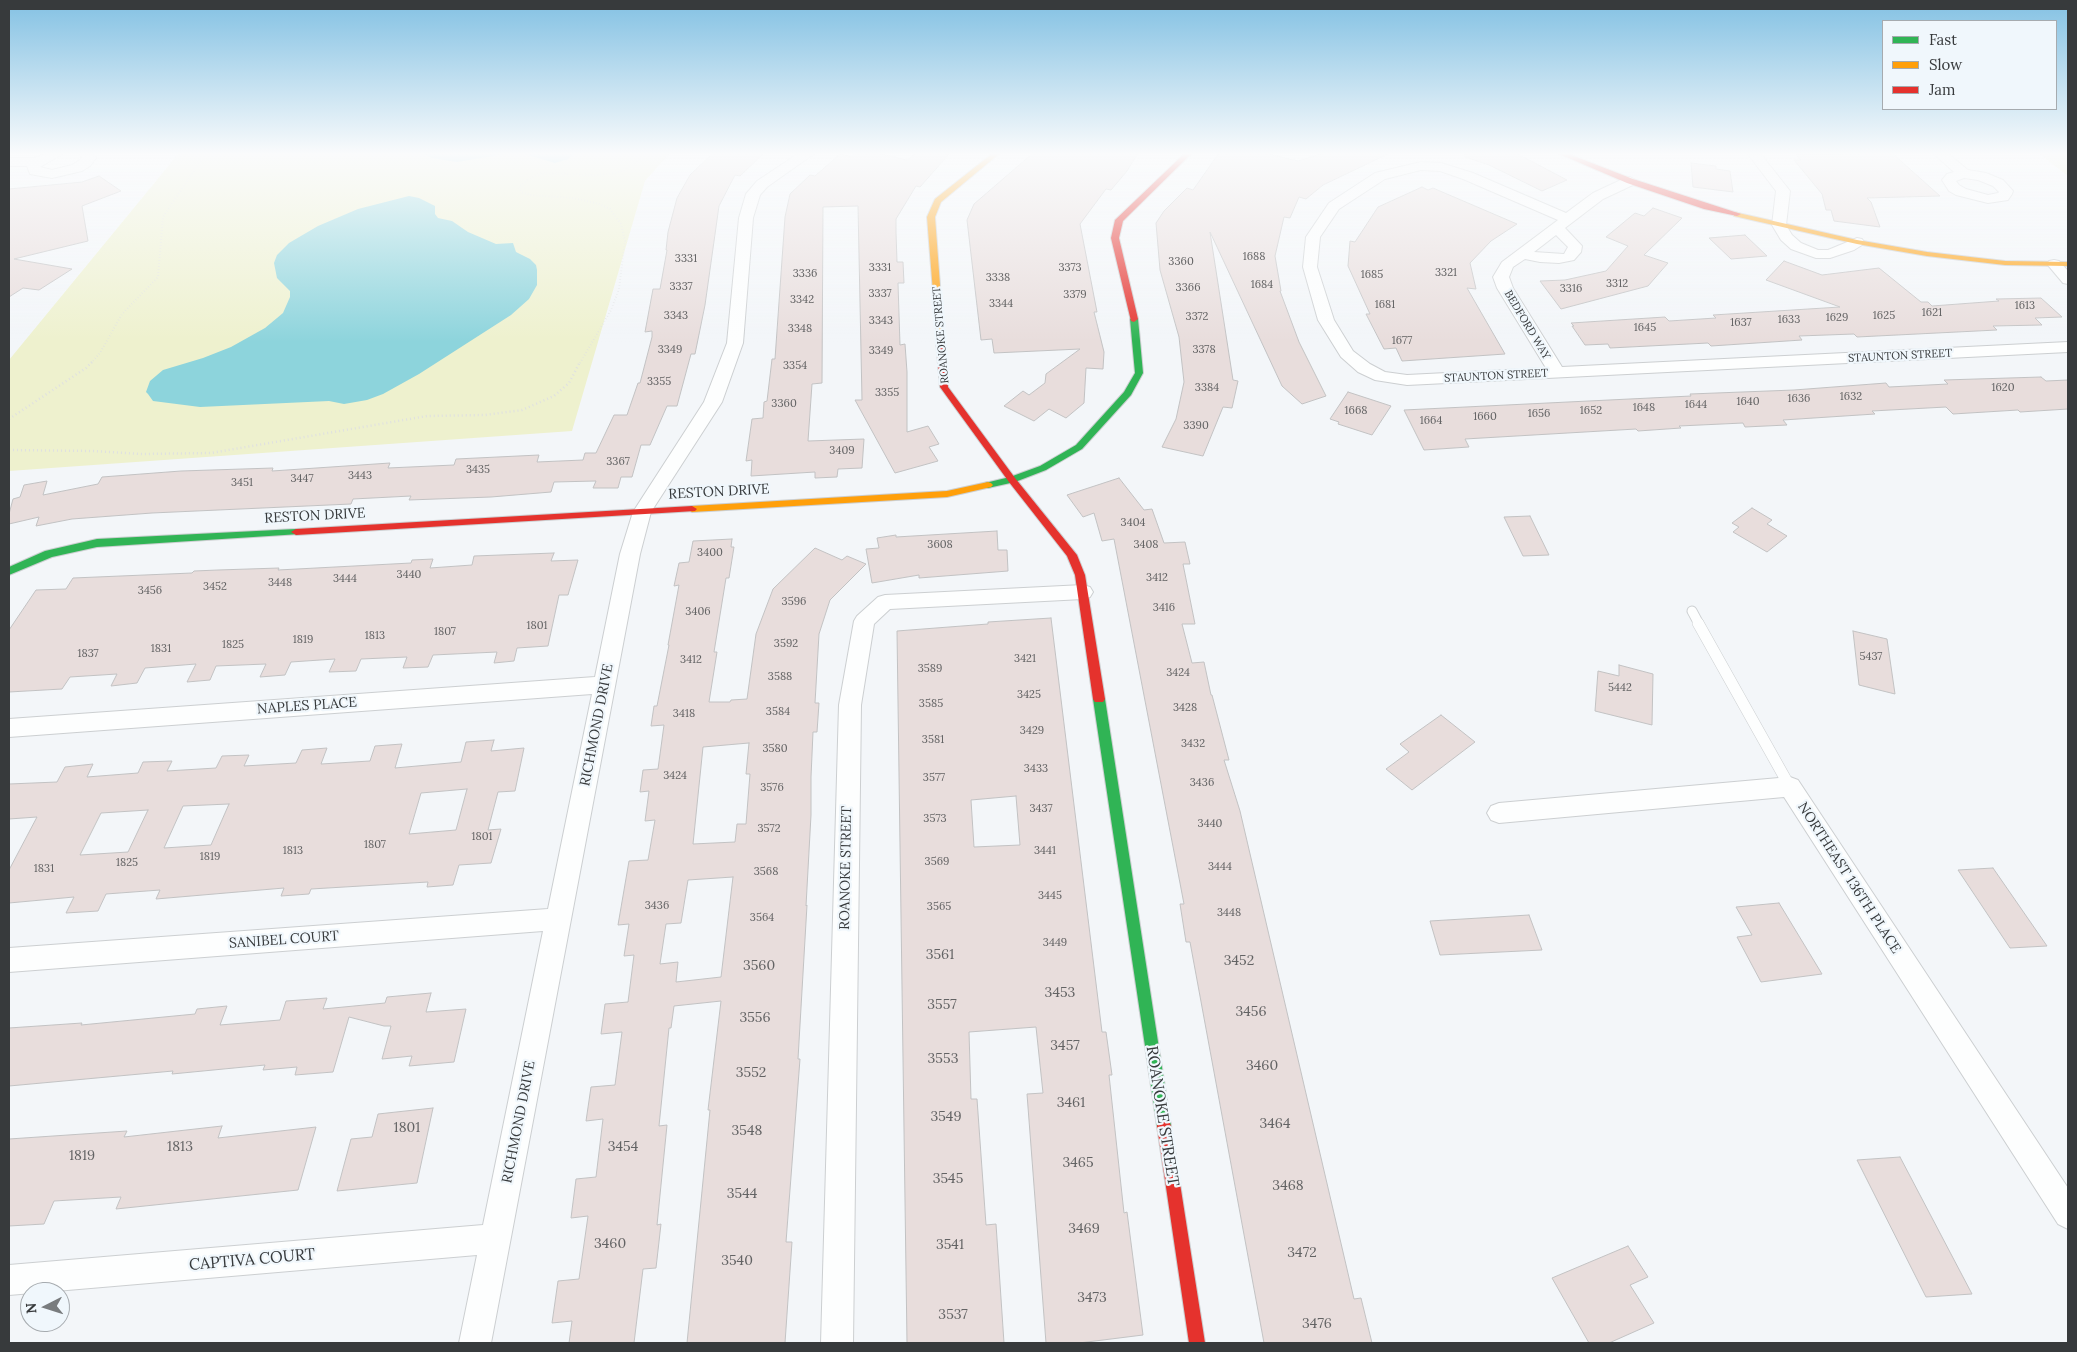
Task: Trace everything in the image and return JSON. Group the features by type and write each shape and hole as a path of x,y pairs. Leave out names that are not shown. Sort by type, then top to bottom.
{"street":[{"name":"RICHMOND DRIVE","path":"475,1343 630,554 642,512 713,402 735,343 747,216"},
{"name":"ROANOKE STREET","path":"931,216 944,387 1012,480 1072,555 1080,575 1197,1343"},
{"name":"RESTON DRIVE","path":"9,571 49,554 97,543 947,494 1012,480 1043,468 1079,447 1128,393 1139,373 1138,347 1133,311 1115,238 1118,220 1122,216"},
{"name":"STAUNTON STREET","path":"1327,216 1313,238 1310,267 1326,320 1347,354 1364,368 1382,376 1407,380 2068,347"},
{"name":"STAUNTON STREET","path":"1548,216 1562,223"},
{"name":"BEDFORD WAY","path":"1557,373 1504,288 1501,277 1507,265 1571,216"},
{"path":"1743,216 1857,242 1926,254 1995,262 2061,264 2068,280"},
{"path":"1780,216 1779,225 1786,237 1796,246 1816,254 1838,252 1857,242"},
{"path":"1521,253 1540,258 1559,259 1569,257 1574,252 1575,246 1562,223"},
{"name":"ROANOKE STREET","path":"837,1343 850,705 864,621 885,602 1083,592"},
{"name":"NAPLES PLACE","path":"9,728 605,685"},
{"name":"NORTHEAST 136TH PLACE","path":"1499,813 1790,787 2068,1214"},
{"name":"SANIBEL COURT","path":"9,960 559,919"},
{"name":"CAPTIVA COURT","path":"9,1280 495,1239"}],"lane":[{"path":"1692,611 1790,787"}],"path":[{"path":"9,419 86,368 100,353 122,314 158,277 164,216"},
{"path":"9,450 93,451 142,454 211,453 428,416 485,415 522,410 537,405 554,396 569,383 594,336 611,310 619,289 625,241 616,216"}],"green space":[{"path":"127,216 635,216 572,431 9,471 9,360"}],"water":[{"path":"341,216 437,216 452,221 468,232 496,244 513,243 516,252 530,259 536,265 537,285 529,299 511,315 419,374 383,394 367,400 344,404 329,401 200,407 153,401 146,392 150,381 163,370 231,347 265,328 283,313 290,297 290,291 277,278 274,263 277,255 289,243 318,226"}],"building":[{"path":"9,216 84,216 88,241 14,259 72,269 39,290 23,288 9,297"},
{"path":"672,216 718,216 705,305 695,354 691,354 677,406 667,406 650,445 641,445 632,477 621,477 618,488 593,488 596,481 554,482 551,492 491,497 409,500 411,496 353,499 351,504 152,513 72,519 36,526 39,517 9,524 9,514 13,499 20,497 24,485 47,481 43,495 98,484 102,477 181,471 273,468 272,471 390,463 388,468 454,465 456,459 539,455 537,462 583,460 585,453 596,453 614,415 627,415 638,383 640,383 652,337 652,331 645,332 653,289 660,289 667,250 668,232"},
{"path":"823,216 822,383 812,384 808,441 864,439 862,468 838,469 837,477 815,478 815,472 751,476 752,460 746,461 752,419 763,418 772,359 775,359 785,217"},
{"path":"858,216 898,216 896,219 897,262 903,262 904,283 898,283 900,345 905,344 907,372 907,432 928,426 939,444 929,447 938,461 895,473 855,400 862,400"},
{"path":"969,216 1086,216 1080,224 1097,312 1094,312 1104,352 1103,369 1086,368 1084,403 1066,418 1049,409 1034,421 1004,406 1023,391 1029,395 1045,383 1046,374 1080,349 994,353 992,339 981,340 967,220"},
{"path":"1161,216 1291,216 1290,218 1284,217 1275,256 1280,291 1299,342 1326,396 1302,404 1282,386 1210,232 1233,380 1238,381 1232,408 1223,407 1203,456 1162,447 1176,419 1184,382 1179,337 1160,270 1156,223"},
{"path":"1372,216 1499,216 1517,224 1491,241 1470,263 1476,289 1467,288 1505,354 1402,361 1396,348 1384,349 1366,314 1370,314 1348,266 1350,241 1355,242"},
{"path":"1631,216 1676,216 1682,218 1644,255 1668,263 1648,286 1561,309 1540,281 1565,280 1606,271 1628,246 1606,237"},
{"path":"1833,216 1876,216 1880,227 1834,221"},
{"path":"1745,235 1767,256 1731,259 1709,238"},
{"path":"1784,261 1822,275 1879,268 1921,302 1928,302 1932,306 1999,301 1996,299 2041,298 2062,317 2035,318 2042,325 1993,326 1997,330 1857,337 1854,334 1799,336 1802,340 1711,346 1708,343 1610,348 1608,344 1585,345 1571,323 1665,317 1669,321 1716,318 1713,315 1840,307 1766,280"},
{"path":"2041,377 2046,381 2068,380 2068,409 1953,414 1946,407 1872,411 1875,414 1783,420 1787,425 1745,427 1743,423 1679,426 1681,428 1638,431 1636,429 1465,439 1469,447 1424,450 1404,410 1691,396 1690,394 1794,390 1886,383 1889,387 1948,384 1944,380"},
{"path":"1348,392 1391,406 1372,435 1338,424 1339,422 1330,419"},
{"path":"1119,478 1144,510 1152,509 1164,543 1185,542 1190,564 1183,564 1195,624 1182,624 1192,663 1204,662 1229,760 1224,760 1240,811 1354,1299 1361,1298 1372,1343 1264,1343 1190,942 1186,942 1180,904 1184,904 1114,539 1102,541 1094,513 1083,517 1067,495"},
{"path":"1752,508 1772,520 1767,524 1787,536 1767,552 1733,532 1739,527 1732,523"},
{"path":"1530,516 1549,555 1523,556 1504,517"},
{"path":"997,531 998,550 1007,550 1008,571 919,578 919,575 872,583 866,549 879,548 877,538 896,535 896,537"},
{"path":"732,539 731,547 734,547 729,578 726,578 714,652 717,652 709,702 730,702 731,700 747,699 756,634 773,589 815,548 842,560 847,556 866,564 830,600 819,634 815,703 819,703 817,732 813,732 807,905 798,1059 800,1059 786,1242 792,1242 785,1343 687,1343 710,1110 708,1110 721,1001 674,1006 671,1028 669,1028 659,1126 667,1125 657,1225 661,1224 656,1268 643,1269 634,1343 569,1343 572,1321 552,1323 558,1281 579,1279 588,1216 571,1218 576,1179 596,1177 603,1119 586,1121 591,1087 615,1085 622,1032 601,1034 605,1004 628,1002 634,955 624,956 629,924 618,925 629,861 648,860 655,820 645,821 649,791 640,792 643,770 658,769 664,725 651,726 654,706 657,706 669,645 679,585 674,586 679,563 689,562 693,541","holes":["749,743 746,774 750,774 746,824 737,824 735,842 693,844 703,747","733,877 721,977 676,982 678,962 660,964 666,924 681,923 688,880"]},
{"path":"554,553 551,561 578,560 568,595 559,595 548,646 517,648 514,661 494,663 497,652 433,655 428,667 403,668 407,657 361,659 356,671 329,672 335,659 291,662 285,675 260,677 266,664 216,666 210,680 187,682 196,664 145,668 137,683 111,686 117,674 70,677 62,689 9,692 9,630 36,590 66,589 73,578 192,573 194,571 279,568 278,570 411,563 412,560 433,559 430,568 472,565 474,556"},
{"path":"1051,618 1102,1032 1106,1032 1112,1075 1109,1075 1124,1213 1127,1212 1143,1335 1079,1343 1046,1343 1027,1094 1043,1093 1036,1027 969,1032 971,1099 977,1099 986,1225 996,1224 1004,1343 907,1343 897,631 988,624 988,622","holes":["1016,796 1020,845 974,847 971,800"]},
{"path":"1853,631 1887,639 1895,694 1859,685"},
{"path":"1619,665 1653,674 1652,725 1595,711 1598,671 1619,676"},
{"path":"1441,715 1475,742 1412,790 1386,769 1409,752 1400,744"},
{"path":"494,740 491,751 524,748 515,791 498,792 488,830 501,829 491,863 459,865 453,885 427,887 428,882 311,889 309,894 281,896 284,888 156,899 160,890 106,894 98,911 66,913 74,897 9,903 9,870 37,817 9,819 9,784 57,782 65,767 93,764 87,777 138,773 143,762 172,761 167,771 216,768 222,756 249,755 244,766 296,763 302,750 327,748 321,764 370,761 375,746 402,744 395,768 461,762 466,742","holes":["467,789 456,830 409,834 421,793","229,804 211,845 164,848 183,806","148,810 128,852 80,855 101,813"]},
{"path":"1993,868 2047,946 2010,948 1958,870"},
{"path":"1779,903 1822,974 1761,982 1737,937 1752,935 1736,907"},
{"path":"1529,915 1542,950 1440,955 1430,921"},
{"path":"431,993 426,1012 466,1009 454,1062 409,1066 412,1056 382,1059 391,1026 349,1017 333,1072 295,1075 297,1067 263,1070 265,1065 172,1074 173,1071 9,1086 9,1028 82,1023 81,1025 195,1014 197,1009 227,1006 220,1025 280,1020 286,1001 327,998 323,1009 385,1003 387,997"},
{"path":"433,1108 417,1183 337,1191 351,1139 372,1137 378,1114"},
{"path":"222,1126 218,1138 316,1127 298,1190 116,1209 121,1197 54,1201 44,1224 9,1226 9,1139 127,1131 124,1137"},
{"path":"1900,1157 1972,1294 1926,1297 1857,1160"},
{"path":"1628,1246 1648,1277 1630,1285 1654,1323 1609,1343 1589,1343 1552,1278"}],"traffic: fast":[{"path":"988,485 1012,480 1043,468 1079,447 1128,393 1139,373 1134,319"},
{"path":"9,571 49,554 97,543 296,532"},
{"path":"1099,699 1164,1126"}],"traffic: slow":[{"path":"931,216 940,340"},
{"path":"1746,216 1857,242 1927,254 2005,263 2068,264"},
{"path":"692,509 947,494 988,485"}],"traffic: jam":[{"path":"1123,216 1119,220 1115,238 1134,319"},
{"path":"940,340 944,387 1012,480 1072,555 1080,575 1099,699"},
{"path":"296,532 692,509"},
{"path":"1164,1126 1197,1343"}]}
